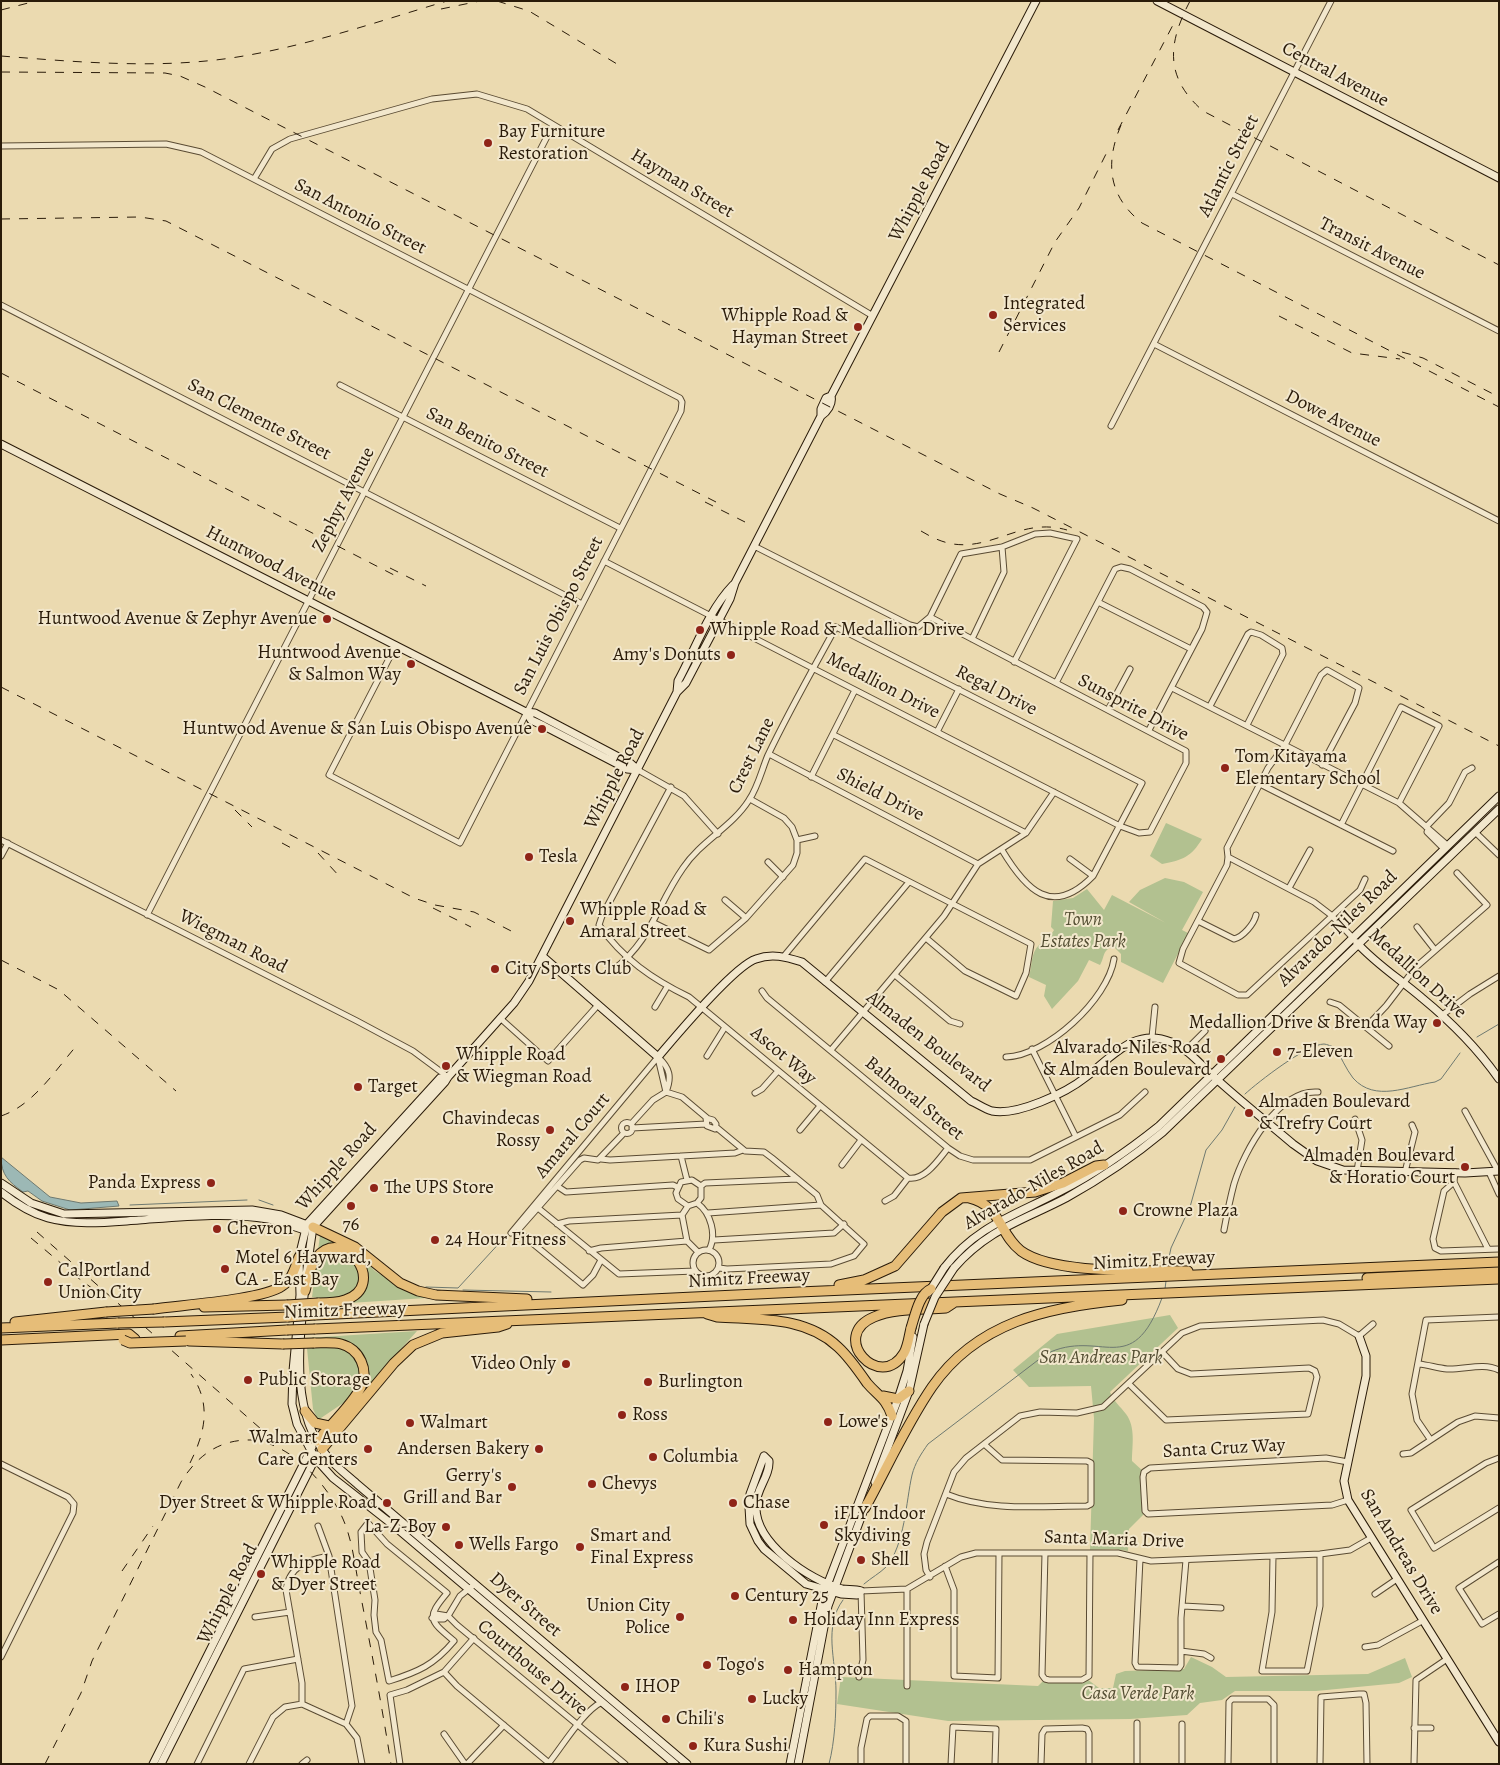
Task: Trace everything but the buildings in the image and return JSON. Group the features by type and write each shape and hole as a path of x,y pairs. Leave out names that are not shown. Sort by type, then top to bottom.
{"highway":[{"path":"799,1292 811,1287 858,1282 890,1269 906,1256 942,1212 961,1198 1035,1192 1063,1184 1096,1166 1104,1166"},
{"path":"961,1198 985,1204 992,1210 1018,1248 1044,1262 1072,1267 1153,1274 1193,1281 1499,1272"},
{"path":"308,1227 355,1247 400,1283 418,1291 436,1296 524,1299 539,1303"},
{"path":"1,1322 106,1312 287,1305 346,1300 360,1288 363,1271 360,1261 354,1255 337,1249 328,1250 319,1255 313,1262 305,1291"},
{"path":"154,1309 266,1294 284,1285 292,1276 299,1257"},
{"name":"Nimitz Freeway","path":"1,1345 183,1338 287,1330 1151,1293 1193,1281 1205,1275 1499,1262"},
{"name":"Nimitz Freeway","path":"1,1328 288,1317 539,1303 655,1300 1153,1274"},
{"name":"Nimitz Freeway","path":"1193,1281 1499,1279"},
{"path":"931,1289 926,1291 922,1298 913,1328 906,1349 900,1358 892,1364 873,1366 865,1361 859,1353 856,1344 857,1334 861,1326 869,1319 883,1314 946,1308 957,1301"},
{"path":"865,1508 931,1388 949,1366 979,1340 1015,1321 1051,1309 1151,1293"},
{"path":"702,1312 717,1317 787,1322 813,1330 839,1348 869,1385 883,1396 898,1399 909,1391"},
{"path":"319,1445 394,1363 413,1345 442,1333 498,1327 517,1320"},
{"path":"1,1334 92,1329 99,1324"},
{"path":"1,1340 129,1334 135,1339"},
{"path":"123,1340 130,1343 183,1338 346,1346 358,1356 363,1366 364,1376 360,1388 329,1426 319,1445"},
{"path":"883,1396 892,1416"},
{"path":"306,1411 314,1423 329,1426"}],"main road":[{"name":"Whipple Road","path":"310,1450 297,1424 292,1404 300,1295 299,1257 308,1227 445,1082 448,1076 522,992 638,770 677,692 678,681 716,618 723,596 735,583 821,416 826,412 832,401 831,396 1036,1"},
{"name":"Central Avenue","path":"1157,1 1499,178"},
{"name":"Huntwood Avenue","path":"1,444 526,712 534,714 630,763 638,770"},
{"name":"Alvarado-Niles Road","path":"931,1289 944,1268 972,1239 1104,1166 1169,1117 1499,796"},
{"name":"Alvarado-Niles Road","path":"798,1764 824,1626 834,1589 909,1391 923,1327 935,1297 954,1268 1001,1224 1072,1194 1142,1150 1218,1080 1499,809"},
{"name":"Medallion Drive","path":"1353,938 1371,959 1423,998 1478,1051 1496,1069 1499,1079"},
{"path":"542,956 658,1058 744,964 770,956 784,956"},
{"name":"Almaden Boulevard","path":"784,956 802,962 971,1101 991,1110 1018,1111 1056,1094 1085,1078 1120,1047 1152,1037"},
{"path":"1152,1037 1171,1042 1186,1050 1266,1122 1328,1166 1357,1171 1498,1171"},
{"path":"1142,1150 1141,1146 1162,1127 1169,1117"},
{"path":"1,1183 31,1203 64,1214 121,1218"},
{"path":"1,1192 16,1203 48,1218 78,1222 252,1210 281,1215 308,1227"},
{"name":"Whipple Road","path":"161,1764 315,1458 319,1445 306,1411 300,1359 308,1227"},
{"path":"790,1764 820,1608 826,1586 898,1399 907,1371 913,1328"},
{"name":"San Andreas Drive","path":"1358,1336 1366,1356 1366,1376 1344,1481 1348,1500 1499,1742"},
{"name":"Whipple Road","path":"153,1764 310,1450 319,1445"},
{"name":"Dyer Street","path":"319,1445 338,1468 687,1764"},
{"name":"Dyer Street","path":"310,1450 339,1484 359,1497 675,1764"},
{"path":"764,1456 769,1461 769,1466 759,1490 756,1505 764,1536 776,1549 826,1586 806,1584 764,1549 754,1532 749,1516 749,1501 764,1456"},
{"path":"842,1570 845,1583 857,1590"},
{"name":"Santa Maria Drive","path":"826,1586 834,1589 857,1590"},
{"path":"602,1702 616,1702"}],"street":[{"name":"Atlantic Street","path":"1111,426 1331,1"},
{"name":"Hayman Street","path":"254,179 272,149 290,139 432,99 477,94 515,104 553,125 873,316"},
{"name":"Zephyr Avenue","path":"147,914 553,125"},
{"name":"San Antonio Street","path":"1,146 166,144 201,152 676,395 682,402"},
{"name":"Transit Avenue","path":"1232,194 1499,331"},
{"name":"San Clemente Street","path":"1,305 582,604"},
{"name":"Dowe Avenue","path":"1154,344 1499,521"},
{"name":"San Benito Street","path":"340,385 620,528"},
{"name":"San Luis Obispo Street","path":"396,646 329,775 460,842 681,411 682,402"},
{"path":"754,546 910,625 918,627 930,617 961,554 1002,547 1035,534 1050,533 1077,539 1014,662"},
{"path":"972,639 1004,572 1002,547"},
{"name":"Medallion Drive","path":"604,561 1120,826 1139,833 1150,832"},
{"path":"1056,683 1115,569 1120,566 1130,569 1203,607 1207,612 1207,618 1149,730"},
{"path":"1098,602 1191,649"},
{"name":"Sunsprite Drive","path":"930,617 1186,751 1187,758 1150,832"},
{"name":"Crest Lane","path":"613,970 628,959 654,922 684,865 730,824 750,800 769,754 836,627"},
{"name":"Regal Drive","path":"836,627 1142,783 1120,826"},
{"path":"1210,706 1248,634 1251,632 1261,636 1282,648 1281,659 1247,725"},
{"path":"1108,710 1130,668"},
{"path":"1322,765 1355,702 1359,688 1327,670 1319,679 1285,745 1260,784 1227,848 1228,857 1198,921 1178,958 1179,963 1238,995 1247,995 1360,890 1365,879"},
{"path":"1172,688 1399,803 1427,828 1431,829 1445,847"},
{"path":"937,732 959,689"},
{"path":"811,776 834,736 855,690"},
{"path":"1341,825 1401,708 1439,726 1399,803"},
{"path":"834,736 1026,833"},
{"name":"Shield Drive","path":"769,754 978,864"},
{"path":"1427,828 1449,803 1466,772 1472,768"},
{"name":"Huntwood Avenue","path":"638,770 671,787 694,806 718,834"},
{"path":"1260,784 1393,851"},
{"name":"Ascot Way","path":"671,787 602,916 600,925 628,959 667,987 689,997 908,1178"},
{"path":"831,1050 926,938 953,903 978,864 1026,833 1054,792"},
{"path":"654,922 709,950 746,918 793,865 797,853 797,840 792,827 784,818 750,800"},
{"path":"1002,850 1022,881 1032,889 1044,895 1067,895 1081,888 1093,876 1120,826"},
{"path":"1475,832 1499,854"},
{"path":"797,840 815,836"},
{"name":"Wiegman Road","path":"1,840 358,1021 413,1051 448,1076"},
{"path":"1,856 8,843"},
{"path":"1289,888 1310,850"},
{"name":"Medallion Drive","path":"1228,857 1314,902 1353,938"},
{"path":"784,956 865,858 1031,944 1026,973 1016,996 965,970 926,938"},
{"path":"1070,859 1093,876"},
{"path":"768,862 783,876"},
{"path":"1367,1026 1416,967 1487,905 1457,873"},
{"path":"826,982 909,882"},
{"path":"726,900 746,918"},
{"path":"1198,921 1234,939 1238,938 1255,921 1256,915"},
{"path":"1417,927 1435,950"},
{"path":"1006,1057 1015,1057 1061,1032 1092,1004 1112,970 1114,958"},
{"path":"895,975 950,1020 960,1024"},
{"path":"1441,1016 1470,994 1499,976"},
{"path":"655,1008 667,987"},
{"name":"Balmoral Street","path":"762,991 767,998 948,1148 960,1156 973,1160 1030,1160 1120,1115 1145,1092"},
{"path":"1330,1002 1339,1005 1367,1026 1389,1046"},
{"path":"500,1018 548,1061 598,1005"},
{"path":"1152,1037 1155,1007"},
{"path":"708,1056 726,1027"},
{"path":"1186,1050 1205,1031"},
{"path":"1032,1049 1076,1137"},
{"path":"600,1159 623,1134 626,1134 653,1100 666,1092 671,1082 670,1074 658,1058"},
{"name":"Amaral Court","path":"511,1233 658,1058"},
{"path":"755,1093 762,1089 778,1071"},
{"path":"1224,1230 1235,1183 1250,1146 1266,1122 1287,1101 1308,1091 1318,1092"},
{"path":"666,1092 682,1096 712,1129 716,1127 742,1150"},
{"path":"800,1130 820,1106"},
{"path":"1465,1111 1498,1171"},
{"path":"1356,1119 1362,1140 1357,1171"},
{"path":"632,1126 706,1121"},
{"path":"1405,1172 1414,1132 1412,1125"},
{"path":"842,1165 861,1140"},
{"path":"885,1201 894,1196 908,1178 913,1179 926,1172 948,1148"},
{"path":"538,1208 622,1275 695,1271 710,1276 718,1268 746,1268 843,1261 854,1256 864,1244 821,1205 817,1195 764,1152 742,1150 735,1153 600,1159 595,1161 581,1159 520,1228 519,1232 583,1285 594,1275 601,1260"},
{"path":"681,1156 687,1180"},
{"path":"1455,1172 1454,1182 1488,1249"},
{"path":"1489,1172 1499,1194"},
{"path":"701,1186 705,1183 797,1179"},
{"path":"677,1187 687,1180 692,1180 701,1186 702,1192 697,1203 688,1206 682,1215 687,1241 698,1252"},
{"path":"1454,1182 1444,1191 1433,1242 1435,1248 1440,1251 1499,1248"},
{"path":"557,1186 566,1192 673,1185 677,1187"},
{"path":"677,1187 678,1199 688,1206"},
{"path":"697,1203 708,1213 714,1240 709,1250"},
{"path":"708,1213 821,1205"},
{"path":"557,1224 569,1221 682,1215"},
{"path":"714,1240 834,1233 844,1224"},
{"path":"590,1251 601,1248 687,1241"},
{"path":"698,1252 709,1250 718,1257 718,1268"},
{"path":"695,1271 693,1261 698,1252"},
{"path":"1430,1439 1417,1420 1412,1394 1426,1320 1499,1318"},
{"path":"930,1577 926,1570 924,1554 954,1472 984,1444 1020,1416 1040,1412 1078,1413 1094,1411 1110,1402 1182,1333 1206,1325 1323,1320 1339,1324 1358,1336 1373,1324"},
{"path":"1129,1384 1166,1420 1308,1414 1316,1377 1314,1371 1309,1368 1191,1374 1178,1369 1162,1352"},
{"path":"1419,1364 1448,1369 1470,1367 1499,1370"},
{"path":"1403,1454 1411,1453 1458,1422 1475,1416 1499,1418"},
{"path":"946,1494 966,1502 985,1505 1087,1506 1092,1500 1091,1463 1087,1461 1002,1460 984,1444"},
{"name":"Santa Cruz Way","path":"1348,1462 1326,1458 1150,1468 1146,1469 1143,1477 1146,1512 1148,1514 1332,1505 1348,1500"},
{"path":"1499,1458 1486,1463 1411,1510 1434,1548 1499,1508"},
{"path":"1,1464 68,1497 74,1504 73,1513 1,1657"},
{"path":"368,1523 387,1544 447,1593 433,1610 433,1617 439,1629 454,1641 433,1663 389,1681 381,1640 375,1624 375,1600 369,1562 362,1552 361,1532 368,1523"},
{"path":"318,1526 329,1556 352,1706 346,1724"},
{"name":"Santa Maria Drive","path":"857,1590 907,1589 930,1577 960,1557 976,1553 1118,1553 1151,1561 1186,1560 1320,1554 1350,1550 1371,1538"},
{"path":"945,1566 954,1590 954,1676 998,1678 999,1553"},
{"path":"1045,1553 1042,1674 1045,1679 1049,1680 1087,1679 1089,1676 1090,1554"},
{"path":"1273,1556 1272,1612 1262,1671 1307,1671 1320,1606 1320,1554"},
{"path":"302,1704 302,1683 286,1590 290,1576 302,1563 329,1556"},
{"path":"1140,1559 1135,1663 1137,1667 1179,1668 1182,1651 1182,1606 1186,1560"},
{"path":"1499,1562 1460,1588 1482,1624 1499,1614"},
{"path":"468,1589 469,1578"},
{"path":"1375,1594 1396,1579"},
{"path":"433,1617 444,1619 448,1616 460,1596 475,1584"},
{"path":"907,1589 907,1686"},
{"path":"857,1590 863,1660 859,1676"},
{"path":"1182,1606 1221,1608"},
{"path":"254,1617 290,1612"},
{"name":"Courthouse Drive","path":"448,1616 624,1764"},
{"path":"1365,1647 1378,1645 1422,1621"},
{"path":"400,1764 390,1695 408,1690 444,1672 474,1638"},
{"path":"1182,1651 1204,1654 1211,1658"},
{"path":"197,1764 244,1669 298,1659"},
{"path":"1414,1764 1416,1680 1447,1659"},
{"path":"444,1672 457,1686 548,1763 596,1704 602,1702"},
{"path":"1320,1764 1321,1697 1364,1694 1366,1703 1367,1764"},
{"path":"1228,1764 1229,1702 1232,1700 1268,1699 1274,1705 1274,1764"},
{"path":"249,1764 273,1717 285,1707 302,1704 346,1724 357,1738 362,1764"},
{"path":"860,1764 867,1719 870,1716 904,1718 906,1721 906,1764"},
{"path":"1137,1723 1137,1764"},
{"path":"1182,1724 1182,1764"},
{"path":"444,1734 466,1764 504,1725"},
{"path":"952,1764 953,1726 996,1728 995,1764"},
{"path":"1414,1728 1431,1728"},
{"path":"1041,1764 1045,1729 1087,1729 1089,1734 1089,1764"}],"green space":[{"path":"1166,823 1202,839 1186,857 1162,864 1150,856"},
{"name":"Town Estates Park","path":"1165,878 1184,882 1203,892 1182,930 1188,933 1163,983 1121,962 1121,954 1114,947 1106,951 1100,965 1089,960 1078,981 1052,1009 1044,996 1046,985 1029,977 1034,951 1054,930 1051,927 1053,901 1073,898 1087,889 1104,910 1112,895 1166,923 1129,902 1140,890"},
{"path":"320,1235 354,1249 375,1271 407,1291 426,1298 350,1303 312,1297"},
{"name":"San Andreas Park","path":"1170,1315 1178,1328 1110,1392 1126,1414 1131,1425 1133,1437 1132,1461 1144,1472 1146,1512 1129,1529 1128,1551 1114,1549 1090,1550 1094,1418 1091,1386 1029,1387 1013,1370 1057,1334"},
{"path":"417,1331 367,1387 318,1420 313,1409 306,1338"},
{"name":"Casa Verde Park","path":"1191,1657 1212,1667 1226,1677 1368,1674 1405,1658 1412,1677 1399,1683 1316,1691 1235,1691 1222,1700 1200,1703 1187,1715 1130,1719 948,1721 837,1704 841,1677 1038,1686 1045,1679 1087,1679 1099,1688 1113,1688 1116,1674 1125,1671 1184,1669"}],"water":[{"path":"1,1157 50,1197 81,1203 117,1201 119,1206 70,1210 42,1201 28,1191 23,1192 7,1178 2,1169"}],"waterway":[{"path":"1477,1037 1499,1024"},
{"path":"1245,1094 1271,1073 1306,1050 1324,1044 1335,1047 1350,1074 1362,1086 1371,1090 1381,1091 1392,1091 1435,1082 1441,1079 1460,1053"},
{"path":"1167,1267 1171,1248 1190,1207 1206,1150 1222,1130 1235,1107"},
{"path":"130,1205 247,1200"},
{"path":"259,1200 273,1205"},
{"path":"426,1287 458,1288 504,1238"},
{"path":"1165,1289 1166,1281"},
{"path":"463,1290 551,1292"},
{"path":"864,1584 884,1569 892,1558 901,1535 913,1471 928,1444 1046,1354 1066,1347 1126,1346 1139,1338 1150,1323 1162,1298"},
{"path":"829,1764 834,1737 836,1709 832,1632 833,1621 843,1600"}],"railway":[{"path":"1,10 36,1"},
{"path":"1,56 145,64 231,58 313,41 447,1"},
{"path":"441,9 480,1"},
{"path":"497,1 529,11 622,67"},
{"path":"1190,1 1177,31 1174,59 1181,85 1190,98 1203,111 1499,265"},
{"path":"1118,130 1174,23"},
{"path":"1,72 165,73 180,76 205,87 1000,494 1033,508 1499,746"},
{"path":"1121,125 1113,153 1113,178 1122,202 1142,223 1499,407"},
{"path":"999,352 1055,242 1079,208 1109,148"},
{"path":"1,219 140,217 166,221 716,502"},
{"path":"1279,316 1352,353 1400,359"},
{"path":"1402,352 1423,358 1499,397"},
{"path":"1,373 394,575"},
{"path":"705,502 745,522"},
{"path":"921,531 944,542 968,545 982,543 1022,530 1051,527 1067,530"},
{"path":"390,568 426,586"},
{"path":"1,687 414,898 435,905 474,912 517,934"},
{"path":"235,810 252,827"},
{"path":"282,843 295,850"},
{"path":"318,853 340,877"},
{"path":"433,908 471,927"},
{"path":"1,960 59,990 176,1091"},
{"path":"1,1116 13,1111 34,1095 78,1044"},
{"path":"37,1232 278,1444"},
{"path":"31,1238 63,1265"},
{"path":"73,1274 101,1295"},
{"path":"190,1463 199,1441 204,1419 202,1396 191,1374"},
{"path":"45,1764 81,1693 92,1661 181,1482 194,1464 210,1451 229,1442 240,1440 266,1443 294,1457 318,1480 343,1519 353,1555 391,1764"},
{"path":"122,1571 153,1526"}],"place":[{"name":"Bay Furniture Restoration","path":"488,143"},
{"name":"Integrated Services","path":"993,315"},
{"name":"Whipple Road & Hayman Street","path":"858,327"},
{"name":"Huntwood Avenue & Zephyr Avenue","path":"327,619"},
{"name":"Whipple Road & Medallion Drive","path":"700,630"},
{"name":"Amy's Donuts","path":"731,655"},
{"name":"Huntwood Avenue & Salmon Way","path":"411,664"},
{"name":"Huntwood Avenue & San Luis Obispo Avenue","path":"542,729"},
{"name":"Tom Kitayama Elementary School","path":"1225,768"},
{"name":"Tesla","path":"529,857"},
{"name":"Whipple Road & Amaral Street","path":"570,921"},
{"name":"City Sports Club","path":"495,969"},
{"name":"Medallion Drive & Brenda Way","path":"1437,1023"},
{"name":"7-Eleven","path":"1277,1052"},
{"name":"Alvarado-Niles Road & Almaden Boulevard","path":"1221,1059"},
{"name":"Whipple Road & Wiegman Road","path":"446,1066"},
{"name":"Target","path":"358,1087"},
{"name":"Almaden Boulevard & Trefry Court","path":"1249,1113"},
{"name":"Chavindecas Rossy","path":"550,1130"},
{"name":"Almaden Boulevard & Horatio Court","path":"1465,1167"},
{"name":"Panda Express","path":"211,1183"},
{"name":"The UPS Store","path":"374,1188"},
{"name":"76","path":"351,1206"},
{"name":"Crowne Plaza","path":"1123,1211"},
{"name":"Chevron","path":"217,1229"},
{"name":"24 Hour Fitness","path":"435,1240"},
{"name":"Motel 6 Hayward, CA - East Bay","path":"225,1269"},
{"name":"CalPortland Union City","path":"48,1282"},
{"name":"Video Only","path":"566,1364"},
{"name":"Public Storage","path":"248,1380"},
{"name":"Burlington","path":"648,1382"},
{"name":"Ross","path":"622,1415"},
{"name":"Lowe's","path":"828,1422"},
{"name":"Walmart","path":"410,1423"},
{"name":"Walmart Auto Care Centers","path":"368,1449"},
{"name":"Andersen Bakery","path":"539,1449"},
{"name":"Columbia","path":"653,1457"},
{"name":"Chevys","path":"592,1484"},
{"name":"Gerry's Grill and Bar","path":"512,1487"},
{"name":"Dyer Street & Whipple Road","path":"387,1503"},
{"name":"Chase","path":"733,1503"},
{"name":"iFLY Indoor Skydiving","path":"824,1525"},
{"name":"La-Z-Boy","path":"446,1527"},
{"name":"Wells Fargo","path":"459,1545"},
{"name":"Smart and Final Express","path":"580,1547"},
{"name":"Shell","path":"861,1560"},
{"name":"Whipple Road & Dyer Street","path":"261,1574"},
{"name":"Century 25","path":"735,1596"},
{"name":"Union City Police","path":"680,1617"},
{"name":"Holiday Inn Express","path":"793,1620"},
{"name":"Togo's","path":"707,1665"},
{"name":"Hampton","path":"788,1670"},
{"name":"IHOP","path":"625,1687"},
{"name":"Lucky","path":"752,1699"},
{"name":"Chili's","path":"666,1719"},
{"name":"Kura Sushi","path":"693,1746"}]}
